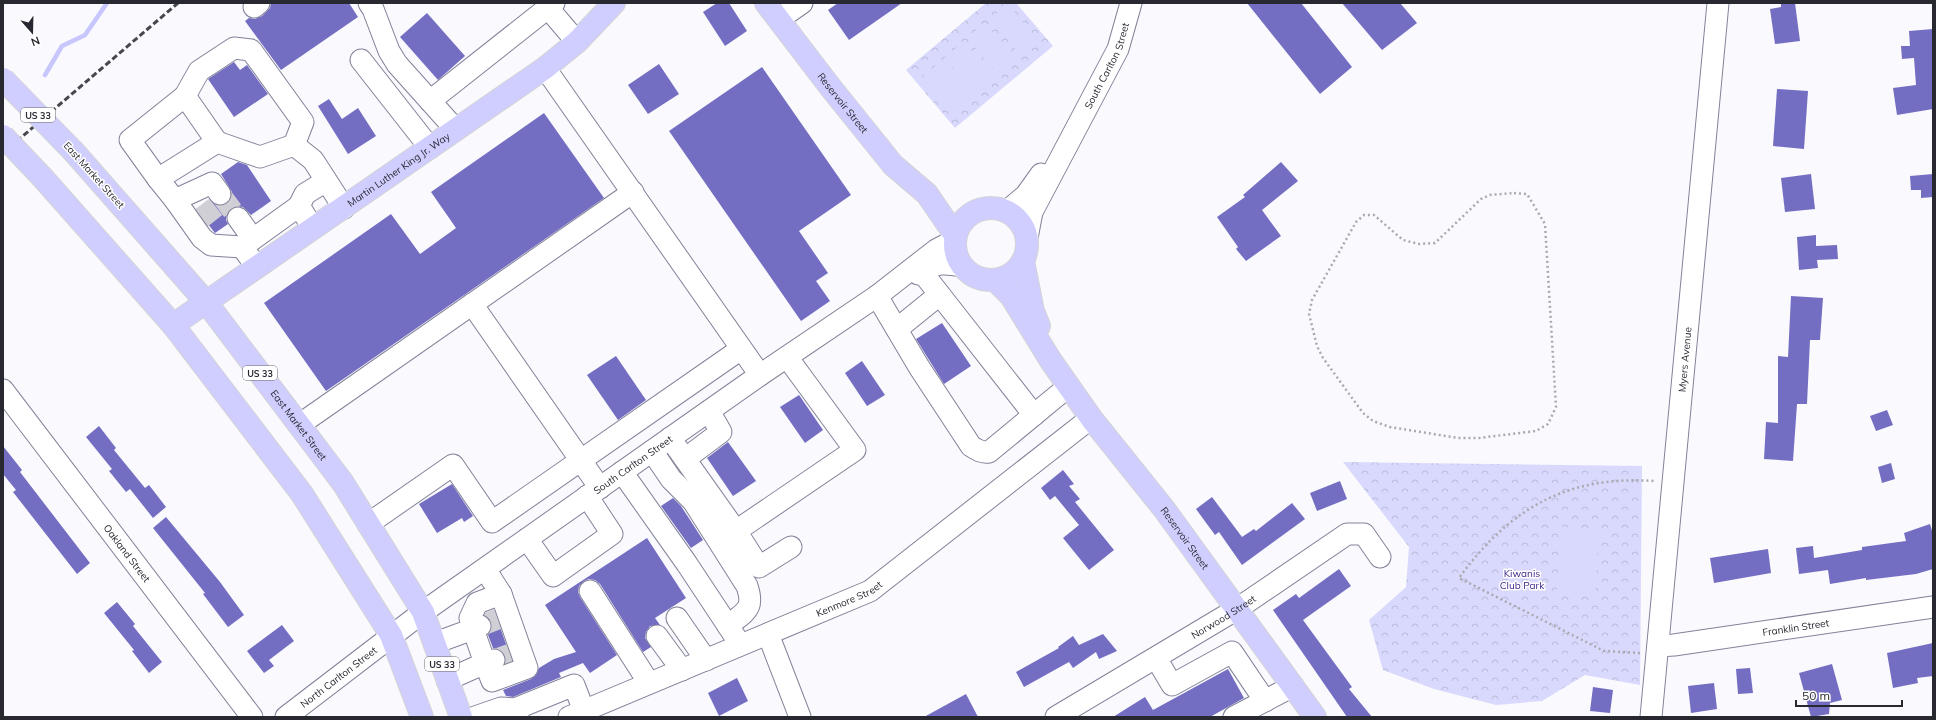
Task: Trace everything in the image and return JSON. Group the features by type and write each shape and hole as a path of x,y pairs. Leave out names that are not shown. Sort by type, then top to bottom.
{"main road":[{"name":"Martin Luther King Jr. Way","path":"173,325 546,68 577,42 614,3"},
{"name":"Reservoir Street","path":"773,11 893,165 927,194 955,238"},
{"name":"East Market Street","path":"3,79 74,152 206,302 342,483 423,612 461,717"},
{"path":"3,136 42,177 173,325 302,494 391,636 422,717"},
{"name":"Reservoir Street","path":"927,194 973,212"},
{"path":"984,208 996,208 1007,211 1016,218 1023,227 1027,238 1027,250 1023,261 1016,270 1006,277 995,280 982,279 971,274 962,266 957,258 955,238 961,224 973,212 984,208"},
{"name":"Reservoir Street","path":"1023,261 1033,311 1051,361"},
{"name":"Reservoir Street","path":"995,280 1011,296 1051,361 1091,418 1164,509 1315,717"}],"street":[{"path":"773,11 802,3"},
{"name":"South Carlton Street","path":"1027,238 1032,212 1118,49 1131,3"},
{"name":"Myers Avenue","path":"1651,717 1718,3"},
{"path":"374,5 389,51 397,64 456,130"},
{"path":"430,101 551,5 577,42"},
{"path":"185,96 217,142 260,157 294,145 303,122 251,50 234,48 199,71 185,96 130,140 158,179 190,199 202,238 211,245 243,245 299,206 305,194 326,181"},
{"path":"361,60 430,148"},
{"path":"546,68 760,375"},
{"name":"South Carlton Street","path":"1007,211 1026,195 1078,126"},
{"path":"158,179 217,142"},
{"path":"294,145 313,160 344,208"},
{"path":"190,199 212,183 220,194"},
{"path":"299,424 632,192"},
{"path":"299,206 313,228"},
{"path":"229,224 257,267"},
{"name":"South Carlton Street","path":"391,636 670,438 876,296 936,250 955,238"},
{"name":"South Carlton Street","path":"876,296 934,265 944,262 962,266"},
{"path":"922,272 1034,415"},
{"path":"896,329 939,295"},
{"path":"876,296 919,367 971,446 983,453 990,452 1069,386"},
{"path":"472,304 581,460 612,534 553,576 527,539"},
{"path":"368,524 453,465 492,522 741,348"},
{"path":"736,531 855,450 787,357"},
{"name":"Oakland Street","path":"3,390 252,717"},
{"path":"685,459 721,432 709,411"},
{"name":"Kenmore Street","path":"576,714 870,591 1091,418"},
{"path":"670,438 736,531 759,568 791,547"},
{"path":"652,452 672,479 693,501 747,586 751,599 749,608 728,626"},
{"path":"622,472 687,564 741,645"},
{"name":"Norwood Street","path":"1056,717 1237,609 1346,534 1364,534 1380,557"},
{"path":"570,564 649,683"},
{"path":"485,569 501,594"},
{"path":"490,623 470,618 477,603 501,594"},
{"path":"501,594 490,623 503,657"},
{"name":"Franklin Street","path":"1658,644 1674,645 1933,607"},
{"path":"677,618 706,660"},
{"path":"435,643 490,623"},
{"path":"490,623 503,657"},
{"path":"768,634 800,717"},
{"name":"North Carlton Street","path":"286,717 391,636"},
{"path":"657,636 682,670"},
{"path":"1156,658 1172,684 1232,652 1265,701"},
{"path":"448,680 503,657"},
{"path":"475,717 502,708 517,713 574,685 576,714"},
{"path":"1234,717 1293,686"}],"path":[{"path":"1514,193 1527,194 1545,224 1556,407 1548,424 1536,431 1479,438 1458,438 1390,427 1373,421 1362,412 1323,358 1317,346 1308,314 1312,300 1356,222 1364,215 1374,215 1403,240 1419,244 1435,243 1485,197 1490,195 1514,193"},
{"path":"1654,481 1630,480 1609,482 1577,488 1541,501 1512,520 1495,534 1458,578 1604,651 1642,653 1658,644"}],"green space":[{"path":"986,3 1016,3 1053,46 955,128 906,70"},
{"path":"1008,4 1040,42 1022,57 990,19"},
{"path":"985,23 1018,61 999,76 967,38"},
{"path":"963,42 995,81 976,96 944,58"},
{"path":"940,62 973,100 954,115 922,77"},
{"name":"Kiwanis Club Park","path":"1343,462 1642,466 1640,685 1585,675 1542,701 1496,705 1434,689 1383,670 1369,620 1406,587 1409,547"},
{"path":"1561,527 1599,530 1595,594 1557,591"}],"building":[{"path":"271,3 349,3 358,17 281,70 245,21 249,18 255,19 262,16 270,8"},
{"path":"717,3 729,3 747,31 725,46 703,12"},
{"path":"838,3 902,3 849,40 828,10"},
{"path":"1247,3 1301,3 1352,67 1320,94"},
{"path":"1342,3 1400,3 1417,23 1382,50"},
{"path":"1781,3 1795,3 1800,41 1775,44 1770,9 1781,7"},
{"path":"427,13 465,56 438,80 400,37"},
{"path":"1933,29 1933,109 1897,115 1893,88 1916,85 1914,58 1902,59 1901,46 1910,46 1909,31"},
{"path":"234,62 240,70 247,65 268,94 234,117 208,79"},
{"path":"659,64 679,94 648,114 628,85"},
{"path":"762,67 851,195 799,231 828,273 816,281 830,301 801,321 669,131"},
{"path":"1777,89 1808,91 1804,149 1773,146"},
{"path":"329,99 342,119 358,108 376,136 348,154 318,106"},
{"path":"544,113 604,198 326,391 264,303 391,214 420,254 456,228 431,192"},
{"path":"238,162 247,165 271,201 251,215 243,207 236,206 231,208 227,213 226,220 228,224 215,233 196,209 210,200 216,205 222,206 227,203 231,198 232,192 221,174"},
{"path":"1281,162 1298,181 1262,210 1281,236 1246,261 1236,249 1238,247 1217,217 1245,197 1243,195"},
{"path":"1811,174 1815,209 1785,212 1781,178"},
{"path":"1933,174 1933,197 1921,198 1921,190 1911,190 1910,176"},
{"path":"1816,235 1816,246 1837,245 1838,259 1817,260 1818,268 1799,270 1797,237"},
{"path":"1791,296 1823,298 1820,340 1810,340 1807,404 1797,404 1793,461 1764,459 1766,422 1778,423 1778,356 1788,357"},
{"path":"942,323 971,366 944,384 916,339"},
{"path":"616,356 646,400 618,420 587,375"},
{"path":"862,361 885,395 867,406 845,373"},
{"path":"799,395 823,430 805,443 780,407"},
{"path":"1887,410 1893,425 1876,431 1870,416"},
{"path":"99,426 116,448 114,450 145,488 149,485 166,507 153,518 130,489 126,492 109,471 112,469 86,437"},
{"path":"728,442 756,481 733,496 707,458"},
{"path":"3,446 22,470 20,472 90,563 77,574 13,492 16,490 3,474"},
{"path":"1891,463 1895,479 1882,483 1878,467"},
{"path":"1063,470 1074,484 1069,486 1080,499 1075,502 1114,550 1089,570 1063,538 1079,525 1055,496 1050,500 1041,488"},
{"path":"1340,481 1347,499 1317,511 1310,493"},
{"path":"452,484 473,516 464,522 462,518 437,533 419,504"},
{"path":"1212,497 1242,537 1254,529 1256,531 1292,503 1305,519 1242,565 1219,532 1215,535 1196,509"},
{"path":"673,498 681,506 703,540 691,548 661,506"},
{"path":"166,517 220,582 244,615 228,627 203,594 205,593 153,528"},
{"path":"1930,524 1933,534 1933,569 1916,574 1866,580 1866,578 1830,584 1828,570 1799,574 1796,548 1813,546 1814,558 1862,550 1862,547 1906,541 1904,533"},
{"path":"647,538 686,598 655,618 660,625 650,626 646,632 645,638 651,647 643,652 600,584 595,580 589,579 584,581 579,586 578,592 617,655 590,673 583,663 559,673 561,677 513,697 506,696 503,690 531,679 536,675 539,668 554,659 576,652 545,605"},
{"path":"1768,549 1771,573 1714,583 1710,558"},
{"path":"1339,569 1351,586 1303,620 1352,687 1349,689 1372,717 1347,717 1273,610 1296,594 1299,598"},
{"path":"117,602 135,624 133,626 162,662 149,673 132,651 134,650 104,613"},
{"path":"494,610 512,661 505,663 505,656 502,651 493,648 488,635 492,628 491,622 485,615 486,613"},
{"path":"282,625 294,641 269,660 274,666 264,673 247,651"},
{"path":"1103,634 1117,651 1099,659 1096,652 1073,668 1069,662 1024,687 1016,672 1059,648 1058,647 1073,636 1079,645"},
{"path":"1933,643 1933,676 1917,678 1918,683 1893,688 1887,653"},
{"path":"1832,664 1842,700 1830,703 1829,714 1811,717 1799,673"},
{"path":"1750,668 1753,693 1738,694 1736,669"},
{"path":"1228,669 1244,698 1210,717 1113,717 1145,697 1153,710"},
{"path":"737,678 748,701 719,716 708,693"},
{"path":"1714,683 1717,709 1691,713 1688,686"},
{"path":"1593,687 1613,690 1610,713 1590,711"},
{"path":"966,694 978,717 924,717"}],"waterway":[{"path":"45,75 62,46 85,35 107,3"}],"tunnel":[{"path":"220,194 238,218"},
{"path":"201,205 220,229"},
{"path":"480,626 498,619"},
{"path":"494,660 511,654"}],"railway":[{"path":"3,153 178,3"}]}
